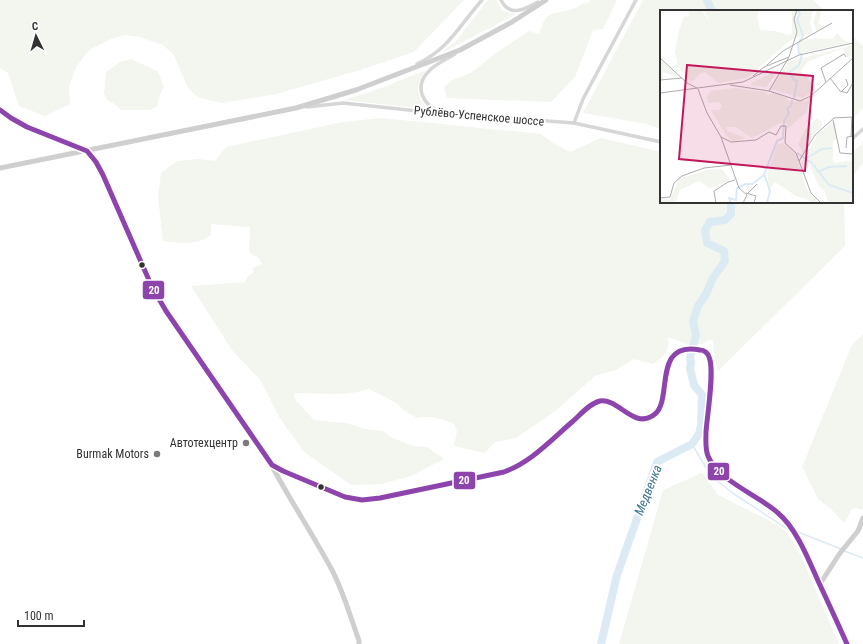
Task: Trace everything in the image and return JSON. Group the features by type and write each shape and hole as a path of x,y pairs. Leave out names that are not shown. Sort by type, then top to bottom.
{"main road":[{"name":"Рублёво-Успенское шоссе","path":"0,168 296,108 388,78 460,50 512,22 544,0"},
{"path":"0,110 11,118 27,126 87,151 96,162 152,287 166,311 272,465 334,573 359,641 358,644"},
{"path":"272,465 345,497 362,500 380,498 504,472 525,462 589,407 600,401 606,400 630,415 638,418 655,415 662,405 665,375 672,360 679,351 699,349 709,357 711,369 706,432 708,457 713,466 778,513 801,544 847,644"},
{"path":"820,584 840,553 858,531 863,518"}],"street":[{"path":"388,78 420,63 444,47 482,0"},
{"path":"501,0 505,7 513,11 517,11 544,0"},
{"path":"574,124 583,99 636,0"},
{"path":"444,113 433,109 426,103 422,96 422,82 430,69 460,50"},
{"name":"Рублёво-Успенское шоссе","path":"296,108 343,103 427,112 574,124 660,142"},
{"path":"853,138 863,129"}],"shaded area":[{"path":"0,0 464,0 414,52 360,70 276,94 222,103 198,97 188,88 174,55 163,45 140,37 125,35 111,39 89,50 76,67 69,87 70,104 45,116 19,106 8,73 0,68"},
{"path":"488,0 496,0 503,11 516,14 440,54 457,40"},
{"path":"591,0 617,0 603,29 593,30 575,77 551,102 447,98 444,87 452,80 471,73 496,53 529,31 539,34 545,20 551,14 575,8 584,3 590,2"},
{"path":"643,0 813,0 824,10 660,10 660,129 647,124 583,113"},
{"path":"853,37 863,46 863,108 853,119"},
{"path":"131,59 157,71 164,87 160,94 157,106 150,110 121,110 115,104 107,100 104,93 106,72 120,62"},
{"path":"426,70 420,80 418,90 421,100 428,109 344,100 384,87"},
{"path":"381,118 541,134 553,143 570,152 601,138 660,152 660,203 844,203 845,246 718,371 714,357 713,340 709,340 702,344 686,344 675,339 668,338 667,350 660,359 653,364 634,359 616,370 595,376 554,412 516,438 495,442 485,453 454,446 457,431 454,424 436,418 417,418 405,411 395,402 369,389 342,394 294,393 295,399 314,420 346,423 365,429 383,431 390,437 413,446 427,447 444,459 411,476 381,484 351,485 304,452 279,417 261,381 232,350 191,286 245,282 248,276 253,273 253,268 262,264 258,257 252,255 249,250 250,227 211,224 211,235 200,241 188,243 163,241 158,197 161,173 177,161 199,159 215,161 226,147 343,122"},
{"path":"863,143 863,163 853,176 853,152"},
{"path":"863,334 863,508 862,510 857,508 852,509 844,523 830,508 818,499 802,467 852,345"},
{"path":"702,473 718,495 770,521 787,532 801,556 839,644 619,644 663,490"}],"waterway":[{"name":"Медвенка","path":"707,0 712,10"},
{"name":"Медвенка","path":"601,644 617,575 657,462 692,444 699,434 701,425 702,395 694,385 690,368 690,357 696,335 693,321 698,306 706,294 713,278 725,261 724,251 707,243 705,230 710,222 725,220 731,214 731,203"},
{"path":"692,444 711,476 734,494 786,528"},
{"path":"798,532 841,549"},
{"path":"844,551 863,558"}],"transit line":[{"name":"20","path":"0,110 27,127 87,151 96,162 103,175 152,287 166,311 272,465 345,497 362,500 380,498 504,472 532,457 596,402 607,401 633,417 640,419 647,418 655,414 660,407 669,362 675,354 685,349 704,351 708,354 711,363 706,432 706,447 708,456 720,473 778,513 797,536 847,644"}],"place":[{"name":"Автотехцентр","path":"246,443"},
{"name":"Burmak Motors","path":"157,454"}]}
